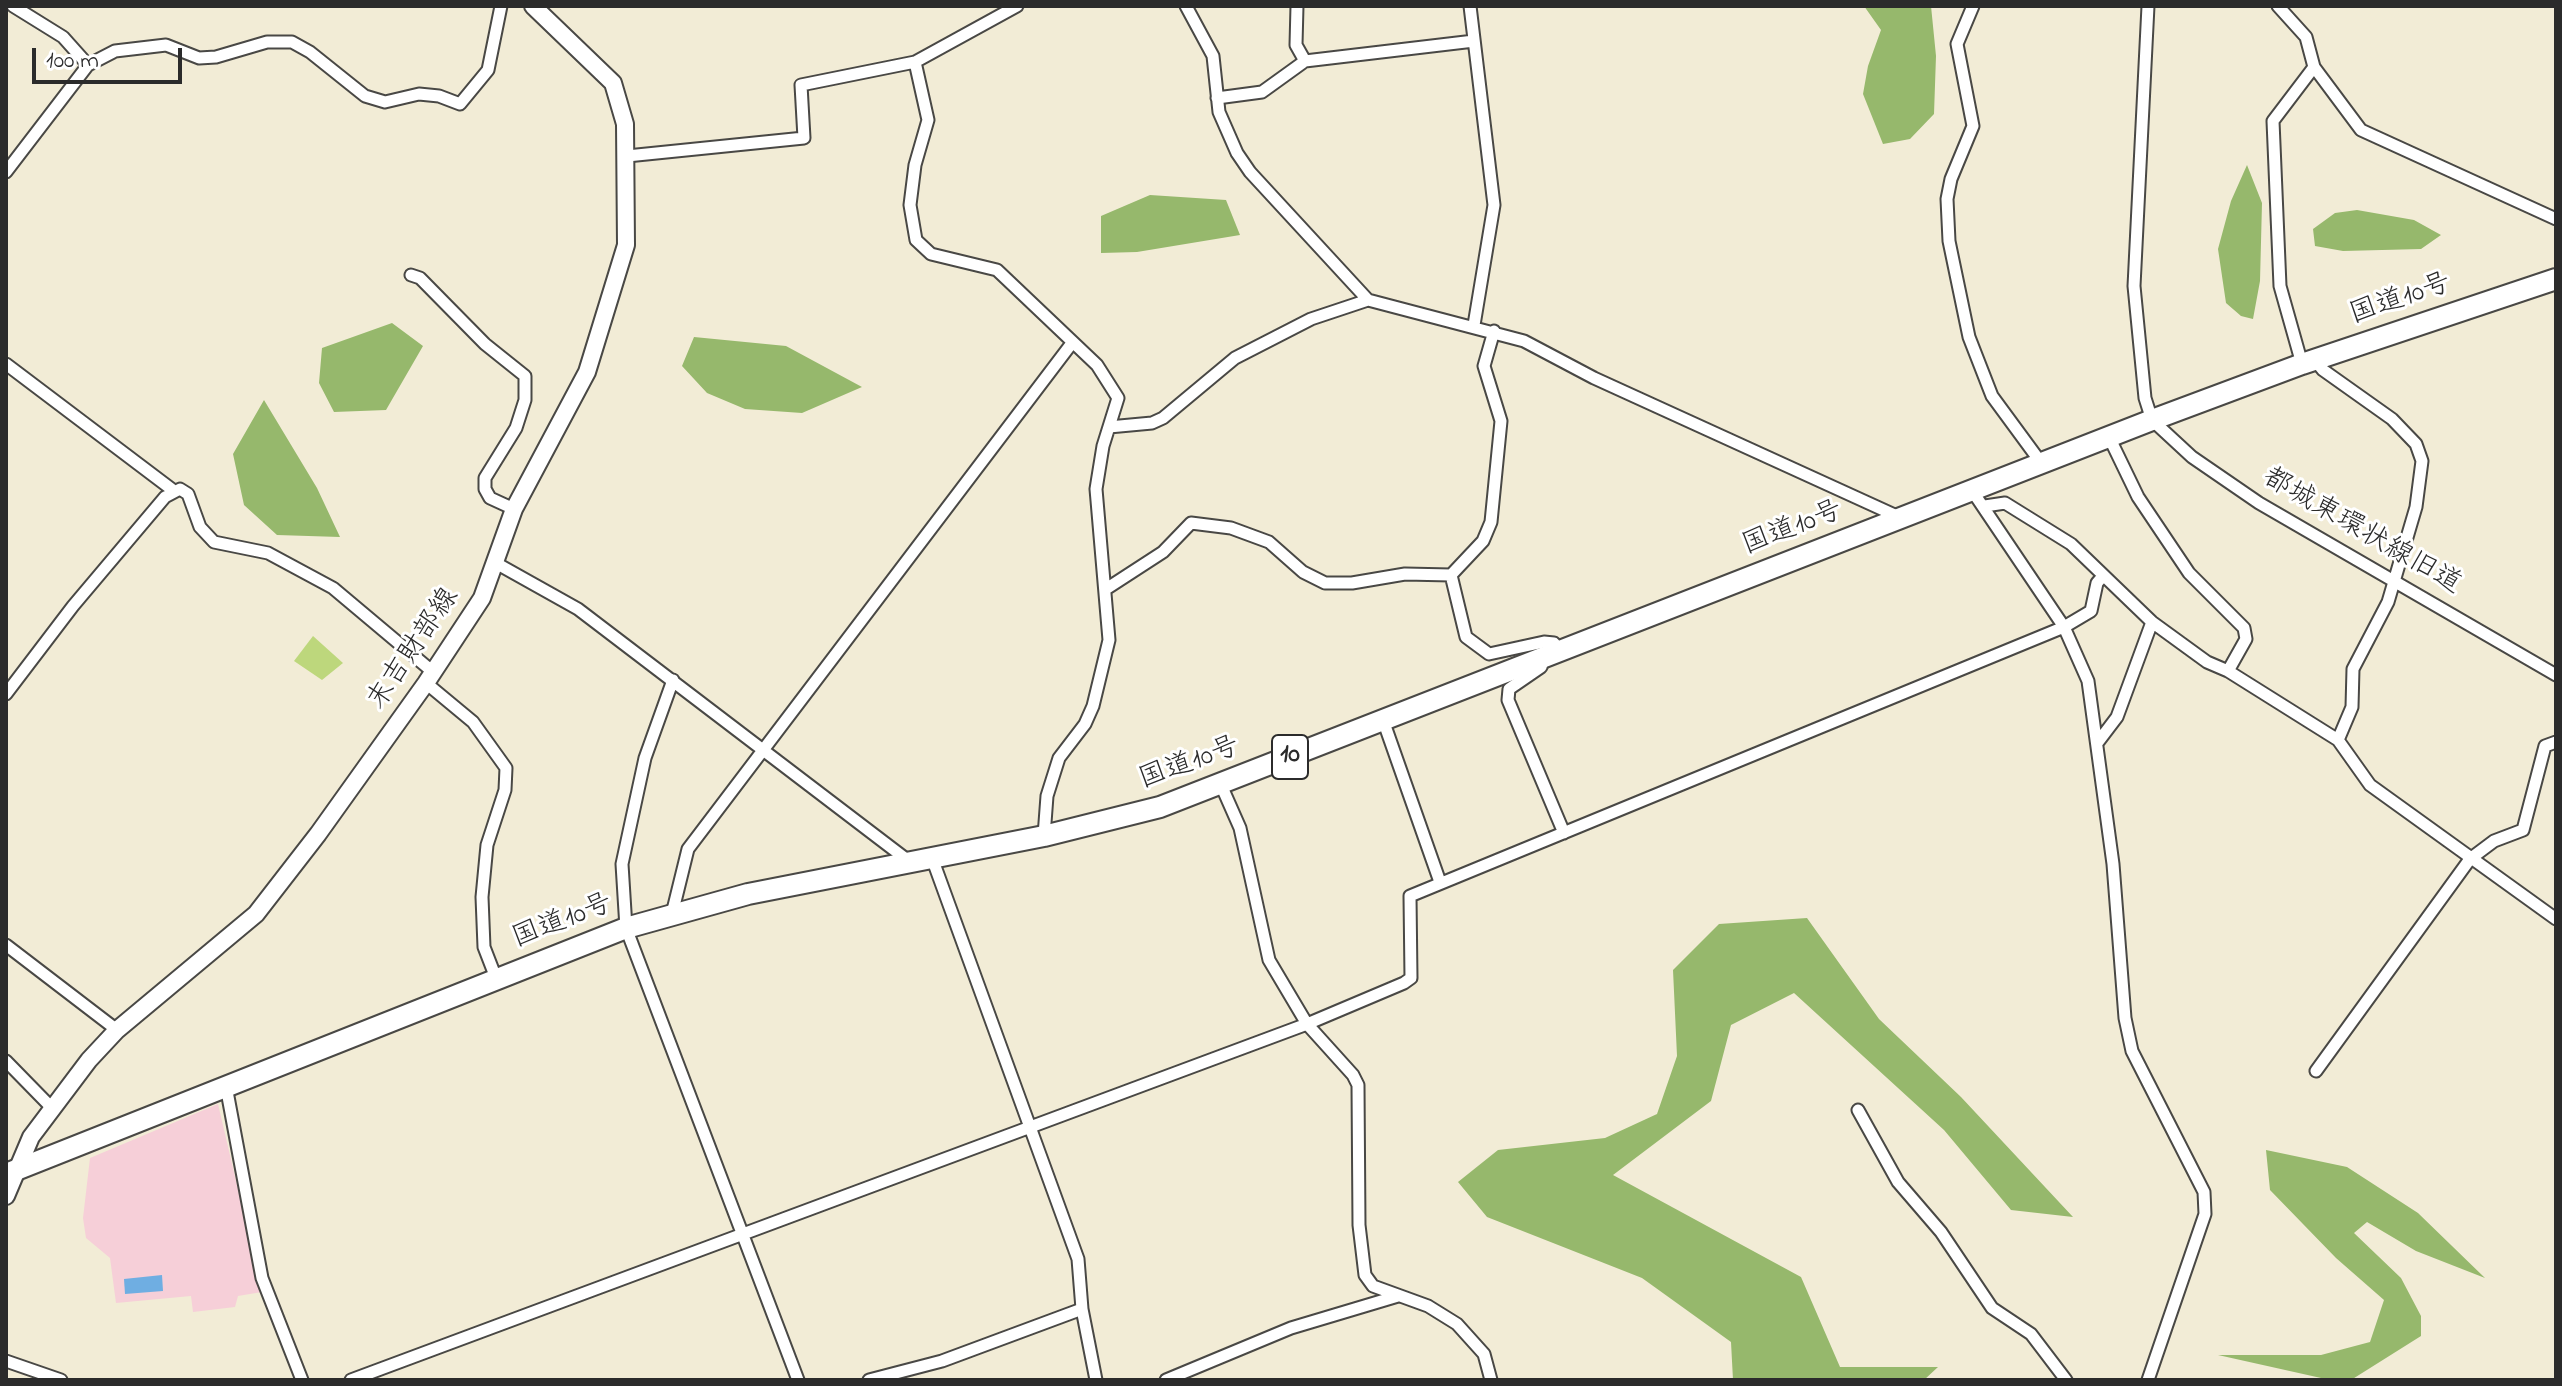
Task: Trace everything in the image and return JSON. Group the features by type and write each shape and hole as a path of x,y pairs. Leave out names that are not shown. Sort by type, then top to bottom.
{"highway":[{"name":"国道10号","path":"10,1173 626,928 748,894 1109,823 1221,785 1900,518 1979,499 2042,464 2152,420 2308,362 2556,279"}],"main road":[{"name":"末吉財部線","path":"6,1196 10,1173 51,1107 117,1030 256,914 318,834 429,678 482,598 514,509 561,425 602,333 626,245 625,124 613,83 533,6"}],"street":[{"path":"13,6 63,37 88,65"},
{"path":"6,172 96,57 146,45 166,45 199,58 280,41 310,52 365,96 385,102 419,94 439,96 460,104 488,70 501,6"},
{"path":"627,156 804,138 801,85 915,62 1017,6"},
{"path":"1186,6 1213,56 1217,98 1226,131 1250,172 1368,300"},
{"path":"1297,6 1296,45 1305,61"},
{"path":"1470,6 1494,205 1474,325"},
{"path":"1973,6 1957,44 1972,134 1951,179 1947,199 1949,241 1969,337 1992,396 2042,464"},
{"path":"2148,6 2134,286 2145,398 2152,420"},
{"path":"2278,6 2306,37 2314,67 2361,130 2556,219"},
{"path":"1217,98 1262,92 1305,61 1474,41"},
{"path":"915,62 928,120 910,205 916,240 931,254 997,270 1097,365 1117,393 1117,406 1109,427 1096,489 1109,640 1093,706 1085,724 1059,758 1047,796 1044,836"},
{"path":"2314,67 2273,121 2280,286 2308,362 2392,419 2416,444 2422,461 2422,481 2388,602 2353,669 2352,707 2338,740"},
{"path":"411,275 420,278 485,344 525,376 525,400 516,428 485,478 485,489 490,498 514,509"},
{"path":"1109,427 1152,423 1163,418 1235,358 1311,319 1368,300 1474,325 1524,341 1594,378 1900,518"},
{"path":"1106,589 1163,552 1191,523 1231,528 1269,542 1303,572 1325,583 1352,583 1405,574 1451,575 1483,541 1491,522 1501,421 1484,366 1494,331"},
{"path":"672,914 688,849 1072,343"},
{"path":"6,364 174,491 184,490 200,527 214,542 268,553 333,588 473,722 506,768 505,790 487,845 482,897 484,947 496,978"},
{"name":"都城東環状線旧道","path":"2152,420 2192,457 2259,503 2556,675"},
{"path":"2109,437 2138,497 2189,573 2244,628 2246,639 2228,671"},
{"path":"6,694 73,606 174,491"},
{"path":"1979,499 2005,503 2071,544 2152,622 2207,662 2228,671 2338,740 2370,785 2556,919"},
{"path":"1979,499 2064,627 2088,681 2113,864 2125,1018 2132,1051 2204,1192 2205,1214 2148,1380"},
{"path":"494,562 578,609 910,862"},
{"path":"1451,575 1466,637 1489,654 1544,642 1554,643 1553,654 1541,667 1509,689 1508,700 1564,833"},
{"path":"351,1380 1307,1024 1411,978 1410,896 2064,627 2091,611 2097,583 2103,576"},
{"path":"2098,742 2117,717 2152,622"},
{"path":"673,680 645,758 622,864 626,928 798,1380"},
{"path":"1383,720 1440,882"},
{"path":"2316,1071 2470,859 2494,841 2523,830 2545,746 2556,742"},
{"path":"1221,785 1240,828 1269,960 1307,1024 1353,1075 1358,1085 1362,1262 1373,1286 1428,1306 1457,1324 1484,1354 1491,1380"},
{"path":"932,858 1078,1259 1082,1309 1096,1380"},
{"path":"6,945 117,1030"},
{"path":"6,1061 51,1107"},
{"path":"226,1086 262,1278 302,1380"},
{"path":"1858,1110 1898,1182 1941,1232 1992,1308 2031,1334 2066,1380"},
{"path":"1166,1380 1291,1328 1398,1296"},
{"path":"869,1380 942,1361 1082,1309"},
{"path":"6,1361 61,1380"}],"shaded area":[{"path":"218,1104 262,1292 238,1296 235,1307 193,1312 191,1296 116,1303 110,1258 86,1238 83,1218 90,1158"}],"green space":[{"path":"1864,6 1931,6 1936,56 1934,114 1910,139 1883,144 1863,94 1868,66 1881,30"},
{"path":"2247,165 2262,203 2260,281 2253,319 2241,316 2226,303 2218,249 2231,201"},
{"path":"1150,195 1226,200 1240,235 1137,252 1101,253 1101,216"},
{"path":"2357,210 2414,220 2441,235 2421,249 2343,251 2315,246 2313,229 2335,213"},
{"path":"392,323 423,346 386,410 334,412 319,383 322,348"},
{"path":"694,337 786,346 862,387 802,413 745,409 707,393 682,366"},
{"path":"264,400 317,488 340,537 277,535 244,505 233,454"},
{"path":"313,636 343,663 322,680 294,661"},
{"path":"1807,918 1879,1019 1961,1097 2073,1217 2011,1210 1944,1130 1794,993 1731,1025 1711,1101 1613,1175 1801,1277 1840,1367 1938,1367 1924,1380 1733,1380 1731,1342 1642,1278 1487,1217 1458,1182 1498,1150 1605,1138 1657,1114 1677,1056 1673,970 1719,924"},
{"path":"2266,1150 2347,1167 2418,1213 2485,1278 2416,1251 2367,1222 2354,1233 2401,1278 2421,1316 2421,1336 2351,1380 2330,1380 2218,1355 2321,1355 2370,1342 2384,1300 2336,1258 2270,1190"}],"water":[{"path":"162,1275 163,1291 125,1294 124,1279"}]}
